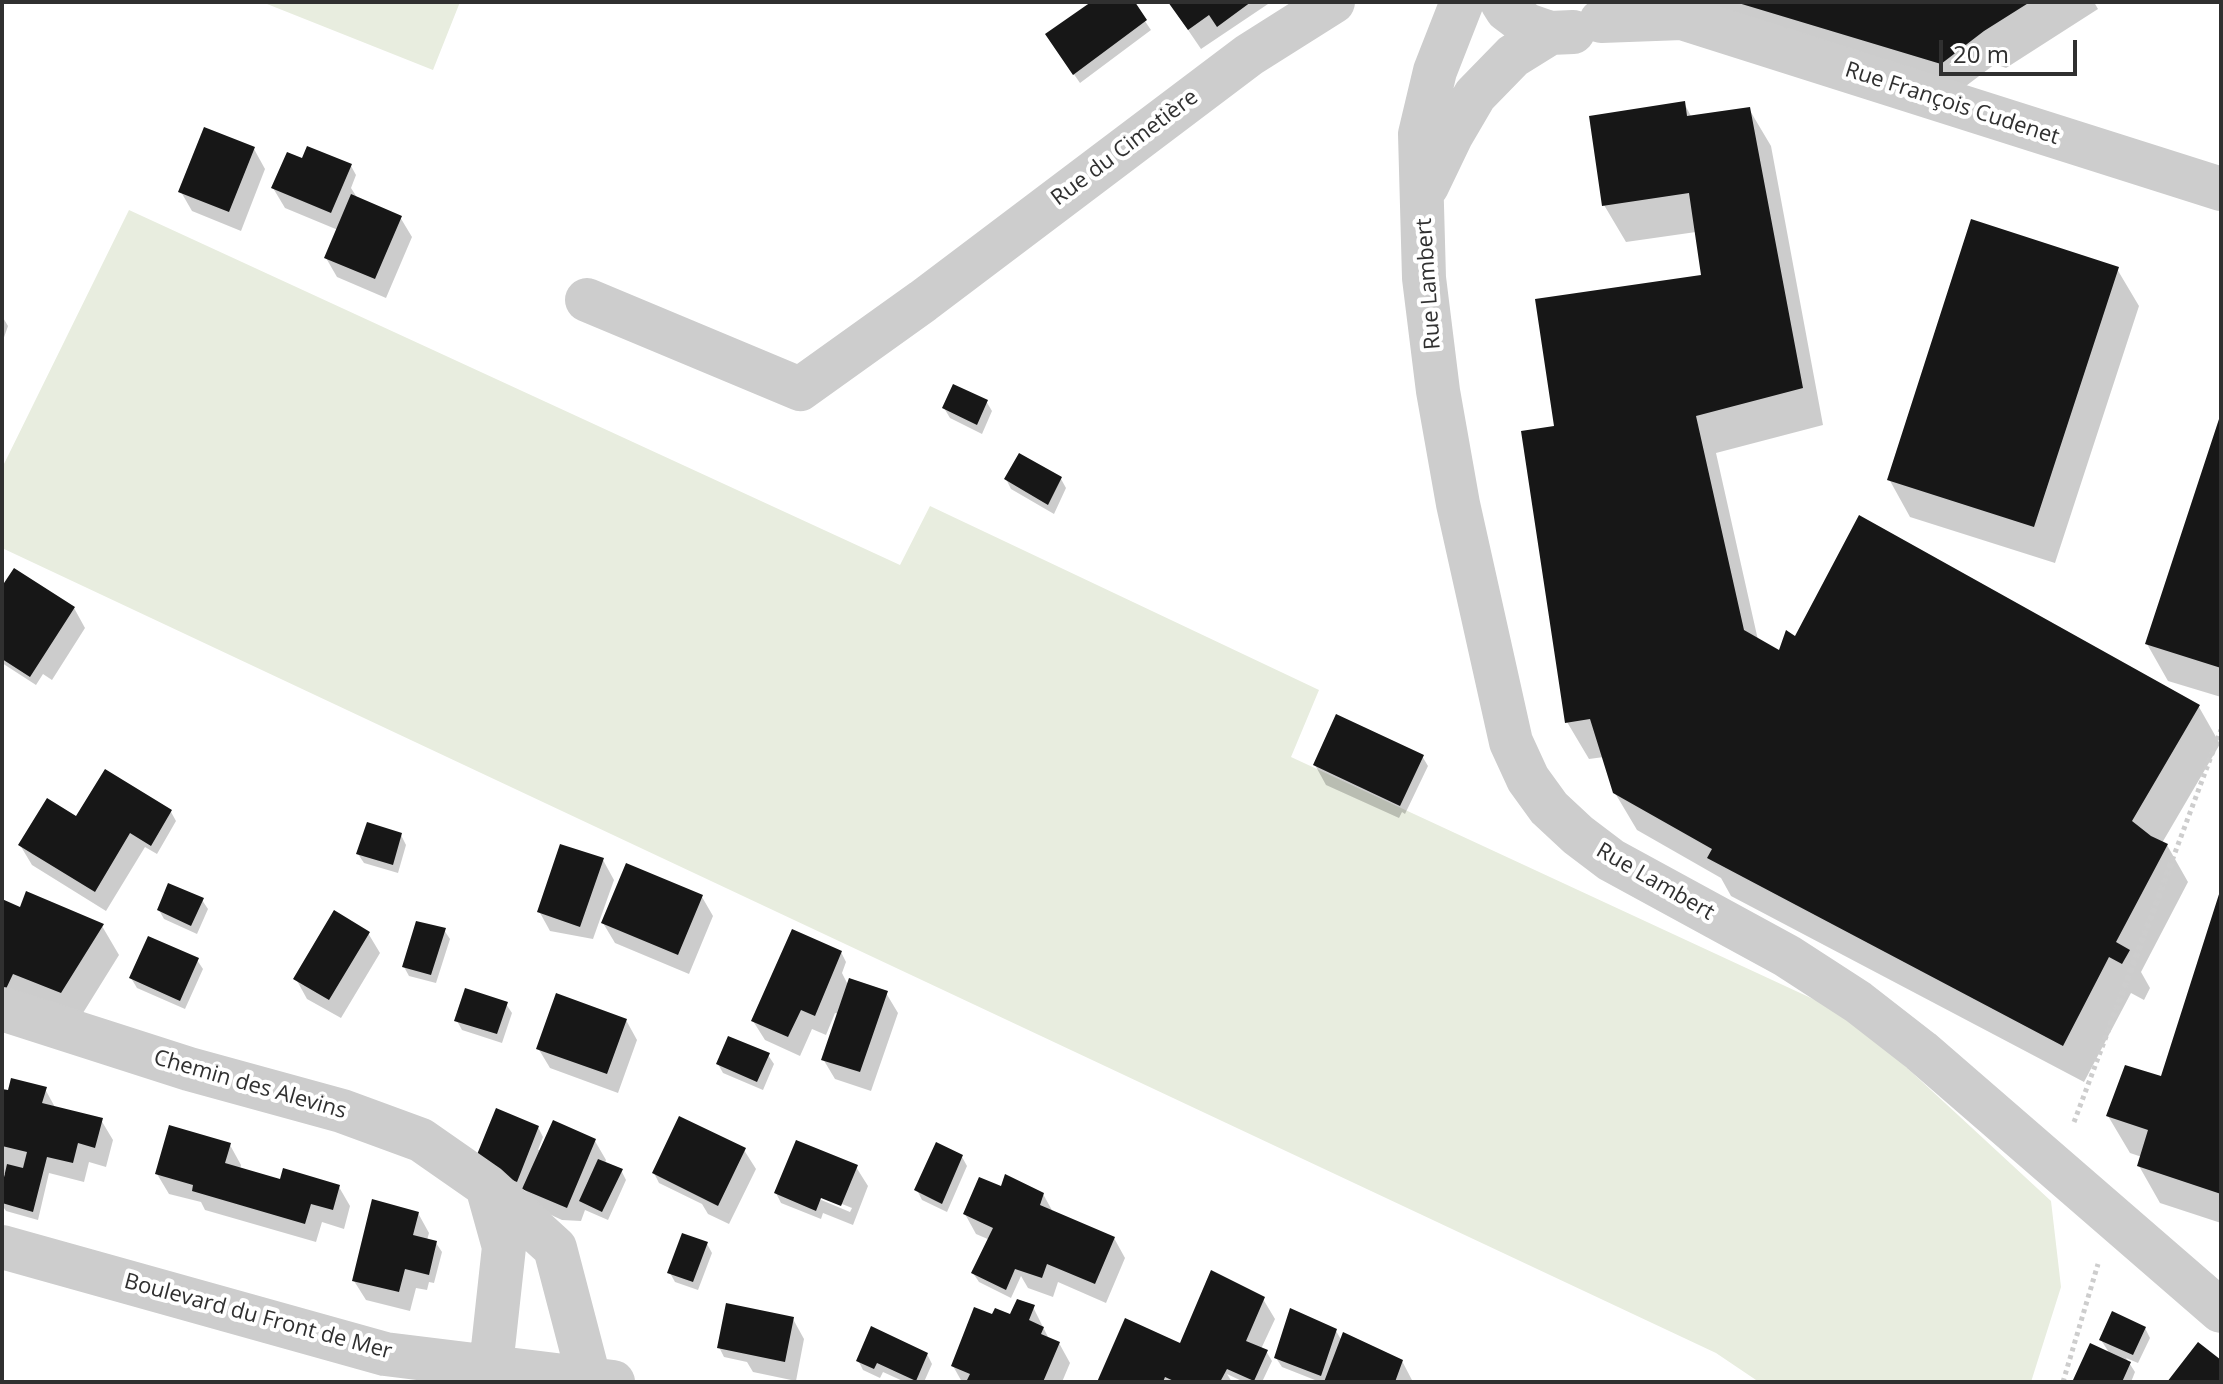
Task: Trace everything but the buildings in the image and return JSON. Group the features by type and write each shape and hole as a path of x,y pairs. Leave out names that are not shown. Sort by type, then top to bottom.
{"street":[{"name":"Rue du Cimetière","path":"587,300 800,389 923,301 1249,55 1333,2"},
{"name":"Rue Lambert","path":"1462,2 1435,71 1420,134 1424,278 1445,433 1461,519 1511,742 1528,779 1549,808 1611,860 1787,956 1858,1002 1921,1051 2221,1311"},
{"path":"1502,2 1507,10 1527,25 1550,33"},
{"name":"Rue François Cudenet","path":"1550,33 1576,32 1610,12 1676,10 2221,189"},
{"name":"Rue Lambert","path":"1423,196 1451,136 1475,95 1513,56 1550,33"},
{"name":"Chemin des Alevins","path":"2,1009 189,1069 369,1121 421,1140 487,1186 555,1248 601,1380"},
{"path":"487,1186 504,1247 491,1366"},
{"name":"Boulevard du Front de Mer","path":"2,1247 385,1354 601,1380"}],"path":[{"path":"2056,1168 2221,730"},
{"path":"2063,1382 2112,1217"}],"shaded area":[{"path":"262,2 460,2 433,70"},
{"path":"129,210 900,565 930,506 1319,690 1291,757 1852,1017 2051,1201 2061,1287 2031,1382 1759,1382 1716,1353 2,548 2,468"}]}
